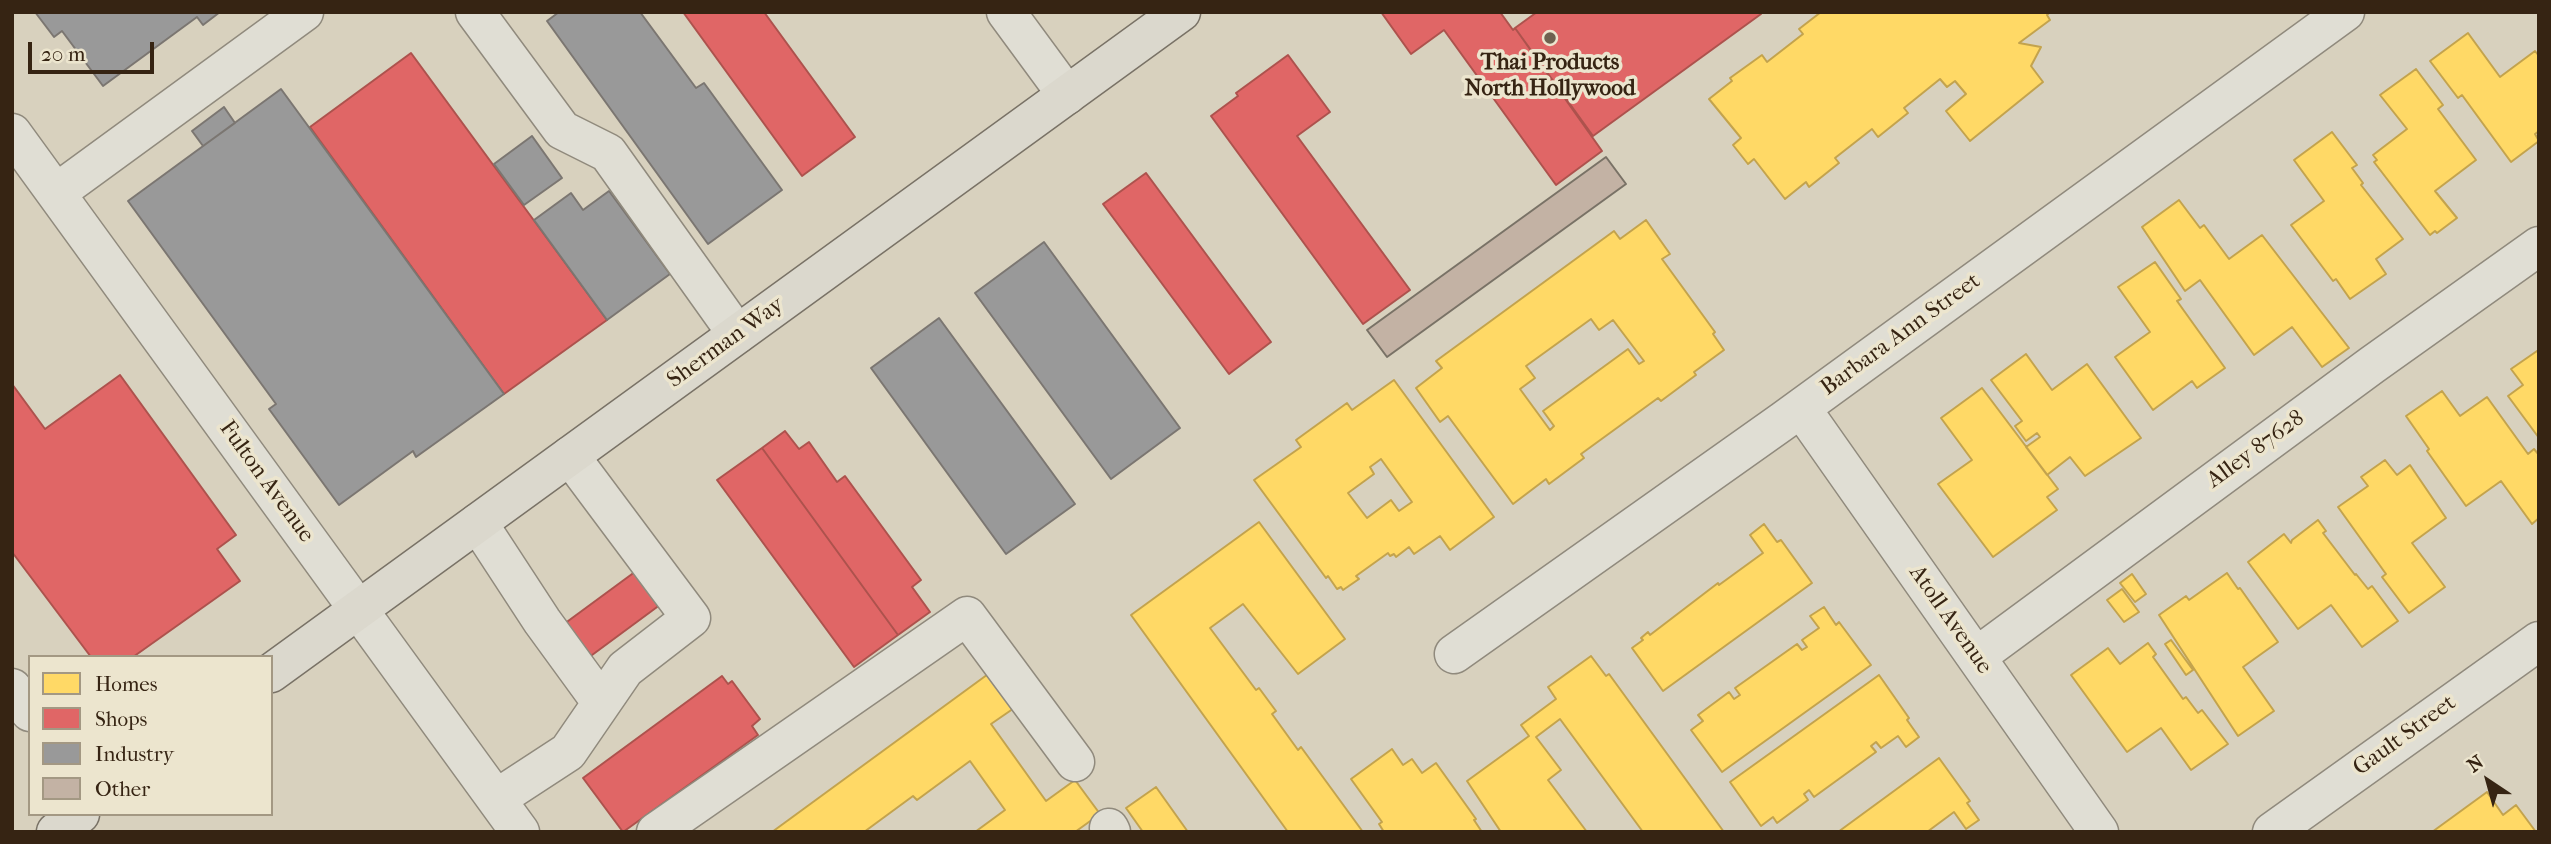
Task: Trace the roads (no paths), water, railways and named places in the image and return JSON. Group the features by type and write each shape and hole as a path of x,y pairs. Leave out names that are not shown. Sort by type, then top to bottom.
{"main road":[{"name":"Sherman Way","path":"273,672 1181,12"},
{"path":"56,832 77,816"}],"street":[{"path":"56,193 304,12"},
{"path":"475,12 562,130 608,153 737,334"},
{"path":"1006,12 1067,95"},
{"name":"Barbara Ann Street","path":"1454,654 1801,408 2345,12"},
{"name":"Fulton Avenue","path":"12,132 519,832"},
{"name":"Alley 87628","path":"1976,657 2372,365 2539,246"},
{"name":"Atoll Avenue","path":"1801,408 2099,832"},
{"path":"496,799 568,752 625,669 691,618 570,456"},
{"path":"478,523 542,621 601,702"},
{"path":"656,832 967,616 1075,762"},
{"name":"Gault Street","path":"2272,832 2539,641"},
{"path":"12,688 28,709"}],"place":[{"name":"Thai Products North Hollywood","path":"1550,38"}]}
